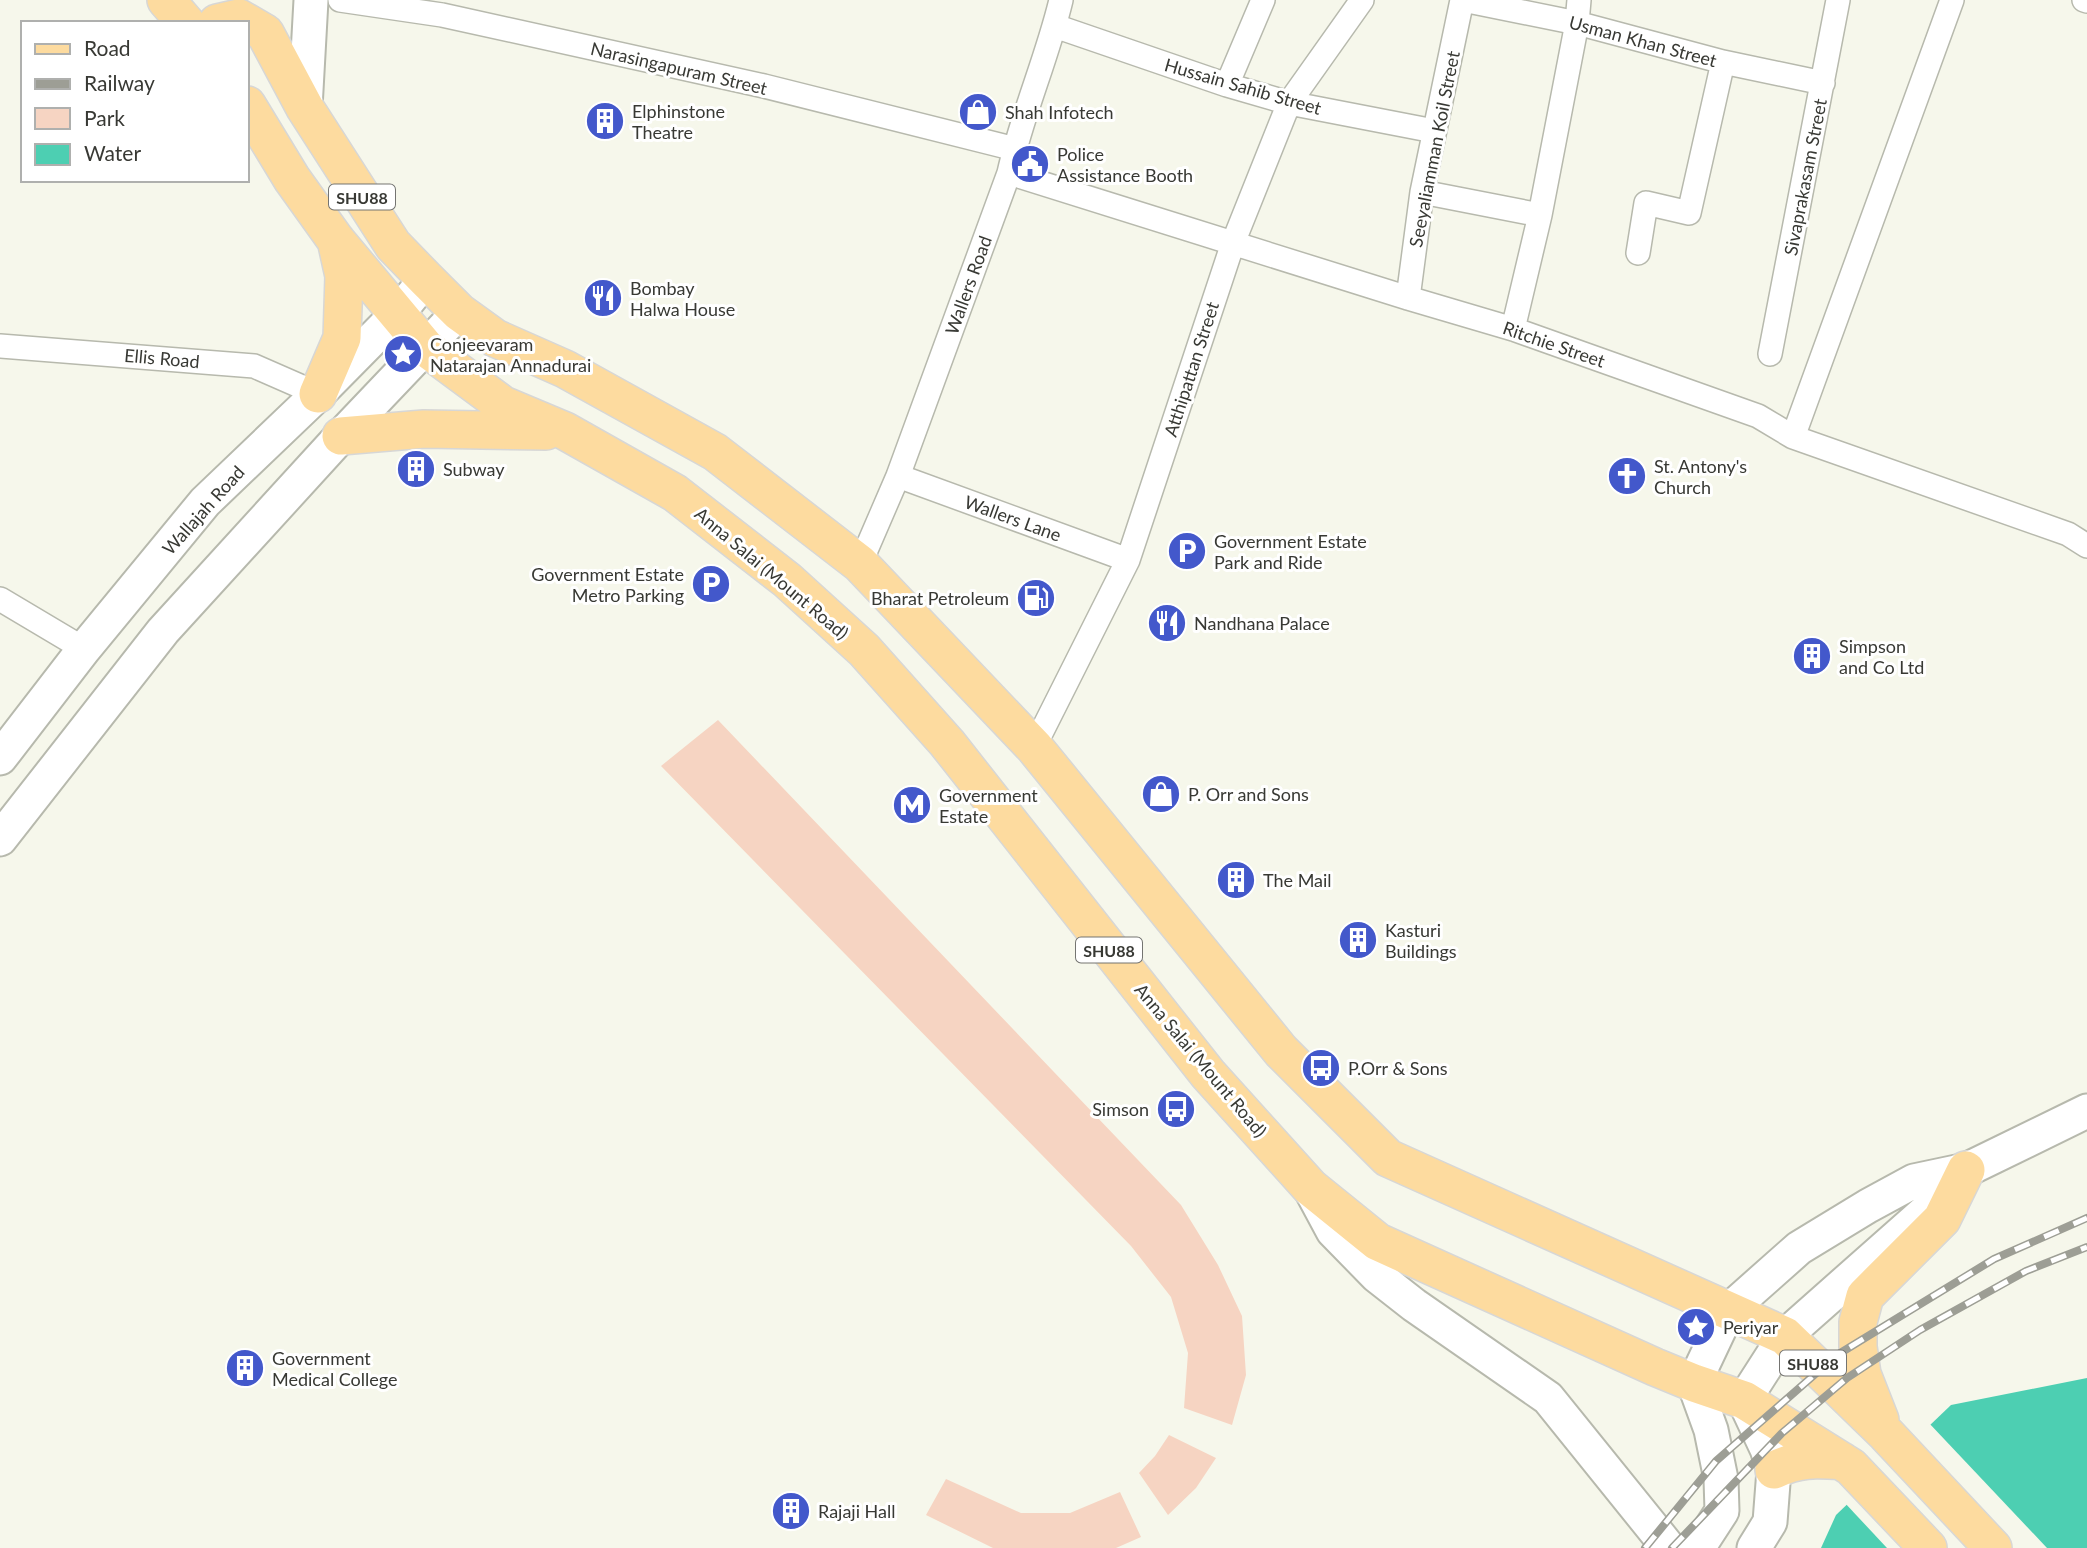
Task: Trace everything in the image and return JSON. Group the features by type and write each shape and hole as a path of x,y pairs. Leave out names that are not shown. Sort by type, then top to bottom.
{"main road":[{"path":"305,108 311,0"},
{"path":"226,21 239,18 244,21"},
{"path":"248,23 265,33 305,108"},
{"name":"Anna Salai (Mount Road)","path":"248,107 292,179 335,239 426,348 503,405 565,431 675,493 787,580 864,650 947,743 1208,1074 1307,1184 1378,1242 1694,1383 1744,1400 1847,1464"},
{"name":"SHU88","path":"305,108 393,245 459,312 495,338 565,369 715,452 859,564 1034,747 1281,1052 1388,1158 1785,1335 1886,1434 1993,1548"},
{"path":"318,394 342,338 344,276 335,239"},
{"name":"Wallajah Road","path":"0,758 84,649 205,502 318,394 398,313 426,279"},
{"path":"0,839 163,631 341,436 459,312"},
{"path":"341,436 424,429 565,431"},
{"path":"1698,1548 1722,1511 1721,1479 1711,1430 1694,1383 1728,1311 1799,1248 1868,1206 1914,1181 1966,1170 2087,1111"},
{"path":"1754,1548 1770,1522 1774,1470 1744,1400 1785,1335 1925,1212 1966,1170"},
{"path":"1886,1434 1861,1374 1857,1347 1858,1322 1865,1296 1942,1219 1966,1170"},
{"path":"1307,1184 1334,1231 1377,1276 1414,1305 1548,1398 1669,1548"},
{"path":"1774,1470 1791,1462 1810,1459 1847,1464"},
{"name":"SHU88","path":"1847,1464 1928,1548"}],"street":[{"name":"Narasingapuram Street","path":"340,0 442,15 764,86 1015,149"},
{"name":"Wallers Road","path":"859,564 898,476 1009,173 1061,0"},
{"path":"1227,85 1263,0"},
{"name":"Atthipattan Street","path":"1034,747 1128,559 1233,243 1289,103 1362,0"},
{"name":"Usman Khan Street","path":"1463,0 1577,23 1723,62 1823,83"},
{"name":"Seeyaliamman Koil Street","path":"1408,298 1422,192 1463,0"},
{"path":"1513,329 1540,215 1577,23 1579,0"},
{"name":"Sivaprakasam Street","path":"1770,354 1838,0"},
{"path":"1793,437 1952,0"},
{"name":"Hussain Sahib Street","path":"1055,26 1227,85 1289,103 1434,131"},
{"path":"1638,253 1646,203 1689,213 1723,62"},
{"name":"Ritchie Street","path":"1009,173 1513,329 1758,416 1793,437 2068,534 2087,545"},
{"path":"1422,192 1540,215"},
{"name":"Ellis Road","path":"0,345 254,366 318,394"},
{"name":"Wallers Lane","path":"898,476 1128,559"},
{"path":"0,599 84,649"}],"green space":[{"path":"718,720 1181,1205 1218,1265 1242,1316 1246,1375 1232,1425 1184,1408 1188,1353 1171,1297 1131,1246 661,766"},
{"path":"1169,1435 1216,1458 1196,1488 1168,1515 1139,1473"},
{"path":"946,1479 1021,1513 1070,1513 1120,1492 1141,1537 1116,1548 993,1548 926,1515"}],"water":[{"path":"2087,1378 2087,1548 1821,1548 1836,1515 1951,1405"}],"pier":[{"path":"1928,1422 2047,1548 1887,1548 1844,1502"}],"railway":[{"path":"1645,1548 1716,1461 1837,1355 1994,1259 2087,1218"},
{"path":"1672,1548 1782,1433 1847,1378 1920,1330 2026,1271 2087,1247"}],"place":[{"name":"Shah Infotech","path":"978,112"},
{"name":"Elphinstone Theatre","path":"605,121"},
{"name":"Police Assistance Booth","path":"1030,164"},
{"name":"Bombay Halwa House","path":"603,298"},
{"name":"Conjeevaram Natarajan Annadurai","path":"403,354"},
{"name":"Subway","path":"416,469"},
{"name":"St. Antony's Church","path":"1627,476"},
{"name":"Government Estate Park and Ride","path":"1187,551"},
{"name":"Government Estate Metro Parking","path":"711,584"},
{"name":"Bharat Petroleum","path":"1036,598"},
{"name":"Nandhana Palace","path":"1167,623"},
{"name":"Simpson and Co Ltd","path":"1812,656"},
{"name":"P. Orr and Sons","path":"1161,794"},
{"name":"Government Estate","path":"912,805"},
{"name":"The Mail","path":"1236,880"},
{"name":"Kasturi Buildings","path":"1358,940"},
{"name":"P.Orr & Sons","path":"1321,1068"},
{"name":"Simson","path":"1176,1109"},
{"name":"Periyar","path":"1696,1327"},
{"name":"Government Medical College","path":"245,1368"},
{"name":"Rajaji Hall","path":"791,1511"}]}
